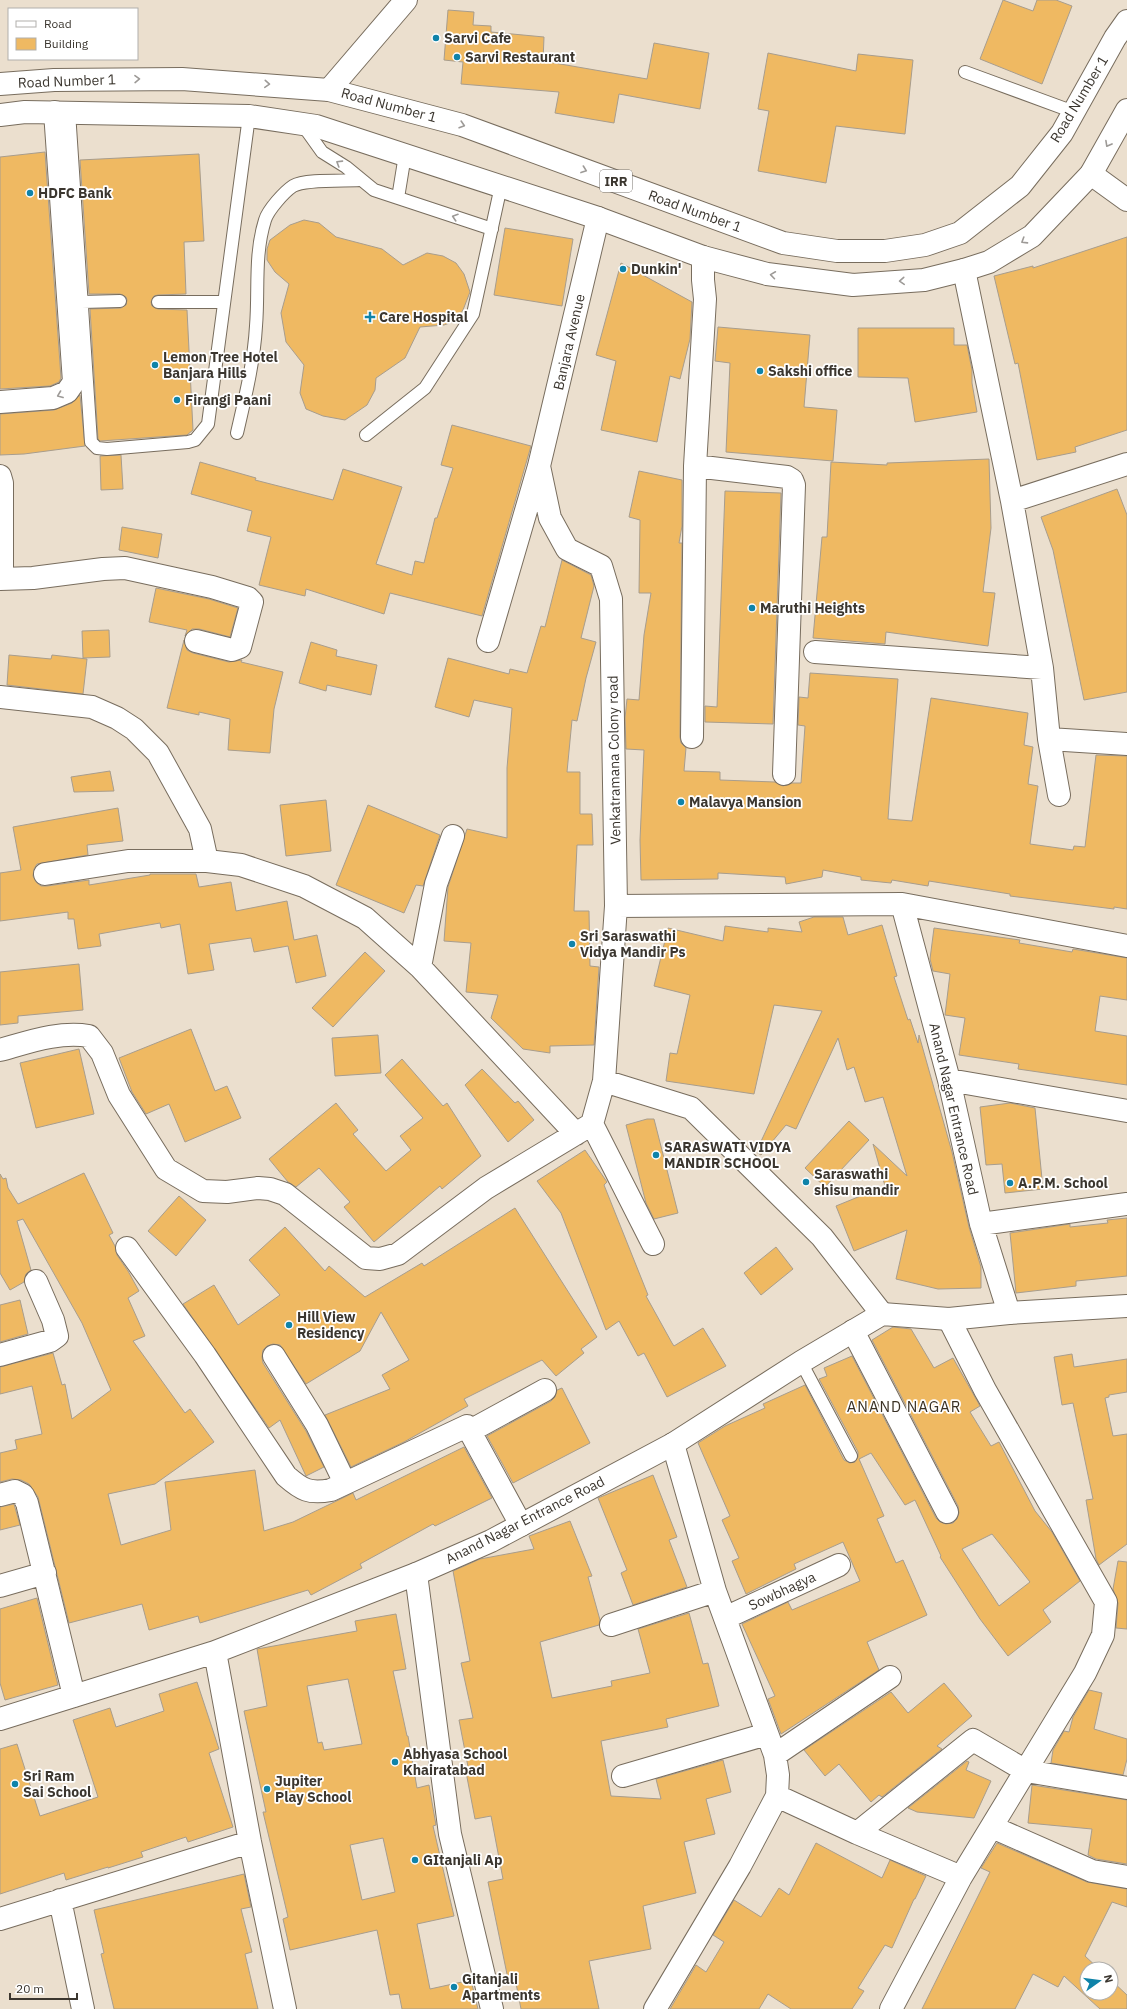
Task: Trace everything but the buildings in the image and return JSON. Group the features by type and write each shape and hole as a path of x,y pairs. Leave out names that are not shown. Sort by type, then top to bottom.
{"street":[{"path":"329,90 406,0"},
{"name":"Road Number 1","path":"0,84 54,80 182,79 329,90 462,125 783,243 837,251 885,251 925,245 960,234 1020,186 1062,133 1123,34"},
{"name":"Road Number 1","path":"0,115 25,112 62,112 249,116 316,126 598,218 712,260 767,274 853,285 924,280 964,270 989,262 1032,236 1091,174 1127,110"},
{"path":"0,402 52,398 67,392 74,382 62,112"},
{"path":"1091,174 1127,200"},
{"name":"Banjara Avenue","path":"488,641 539,466 598,218"},
{"path":"692,737 696,466 705,299 716,282 712,260"},
{"path":"964,270 1012,501 1042,668 1049,739 1059,795"},
{"path":"1012,501 1127,464"},
{"name":"Venkatramana Colony road","path":"539,466 550,518 567,549 601,566 611,598 616,906 604,1081 584,1129"},
{"path":"696,466 787,477 792,480 794,485 784,774"},
{"path":"0,476 2,483 1,579 33,578 103,569 125,568 212,587 248,598 252,602 240,647 232,650 196,641"},
{"path":"815,652 1042,668"},
{"path":"0,697 92,707 117,718 134,729 158,753 200,828 207,861"},
{"path":"1049,739 1127,744"},
{"path":"420,967 436,884 453,836"},
{"path":"45,874 128,861 207,861 241,865 304,886 365,918 420,967 584,1129 653,1244"},
{"path":"616,906 902,904 1127,946"},
{"name":"Anand Nagar Entrance Road","path":"902,904 950,1080 981,1224 1009,1313"},
{"path":"0,1050 61,1034 73,1033 89,1036 102,1053 119,1095 166,1169 203,1191 227,1192 258,1188 270,1189 284,1194 366,1258 380,1259 398,1254 486,1188 584,1129"},
{"path":"950,1080 1127,1111"},
{"path":"604,1081 691,1108 822,1237 882,1314 949,1319 1009,1313 1127,1306"},
{"path":"981,1224 1127,1204"},
{"path":"127,1248 206,1355 286,1476 297,1485 310,1492 331,1490 467,1426 521,1525"},
{"path":"0,1355 50,1341 57,1336 53,1320 36,1281"},
{"name":"Anand Nagar Entrance Road","path":"0,1719 215,1652 416,1574 491,1541 673,1444 801,1362 882,1314"},
{"path":"891,2009 961,1877 1086,1674 1102,1635 1106,1602 984,1390 949,1319"},
{"path":"853,1331 947,1512"},
{"path":"274,1356 317,1425 345,1483"},
{"path":"470,1431 545,1390"},
{"path":"655,2009 732,1879 777,1796 778,1775 775,1755 715,1591 673,1444"},
{"path":"0,1494 15,1491 23,1495 27,1503 74,1696"},
{"name":"Sowbhagya","path":"725,1618 839,1565"},
{"path":"0,1586 45,1573"},
{"path":"416,1574 450,1834 492,2009"},
{"path":"611,1625 715,1591"},
{"path":"215,1652 250,1842 285,2009"},
{"path":"775,1755 890,1677"},
{"path":"623,1776 767,1734"},
{"path":"856,1833 973,1740 1026,1771 1127,1788"},
{"path":"777,1796 856,1833 961,1877"},
{"path":"992,1827 1092,1871 1127,1877"},
{"path":"0,1918 250,1842"},
{"path":"60,1900 83,2009"}],"lane":[{"path":"965,72 1074,112"},
{"path":"62,112 82,302 91,442 97,448 108,449 188,442 200,436 208,424 249,116"},
{"path":"302,124 322,152 346,167 359,180 374,190 492,229"},
{"path":"398,198 406,155"},
{"path":"237,433 250,376 256,327 258,285 257,253 265,218 282,195 294,185 312,180 332,182 359,180"},
{"path":"366,435 425,388 473,314 501,186"},
{"path":"82,302 120,302"},
{"path":"158,302 224,302"},
{"path":"801,1362 851,1456"}],"place":[{"name":"Sarvi Cafe","path":"436,38"},
{"name":"Sarvi Restaurant","path":"457,57"},
{"name":"HDFC Bank","path":"30,193"},
{"name":"Dunkin'","path":"623,269"},
{"name":"Care Hospital","path":"370,317"},
{"name":"Lemon Tree Hotel Banjara Hills","path":"155,365"},
{"name":"Sakshi office","path":"760,371"},
{"name":"Firangi Paani","path":"177,400"},
{"name":"Maruthi Heights","path":"752,608"},
{"name":"Malavya Mansion","path":"681,802"},
{"name":"Sri Saraswathi Vidya Mandir Ps","path":"572,944"},
{"name":"SARASWATI VIDYA MANDIR SCHOOL","path":"656,1155"},
{"name":"Saraswathi shisu mandir","path":"806,1182"},
{"name":"A.P.M. School","path":"1010,1183"},
{"name":"Hill View Residency","path":"289,1325"},
{"name":"Abhyasa School Khairatabad","path":"395,1762"},
{"name":"Sri Ram Sai School","path":"15,1784"},
{"name":"Jupiter Play School","path":"267,1789"},
{"name":"GItanjali Ap","path":"415,1860"},
{"name":"Gitanjali Apartments","path":"454,1987"}],"district":[{"name":"ANAND NAGAR","path":"904,1406"}]}
